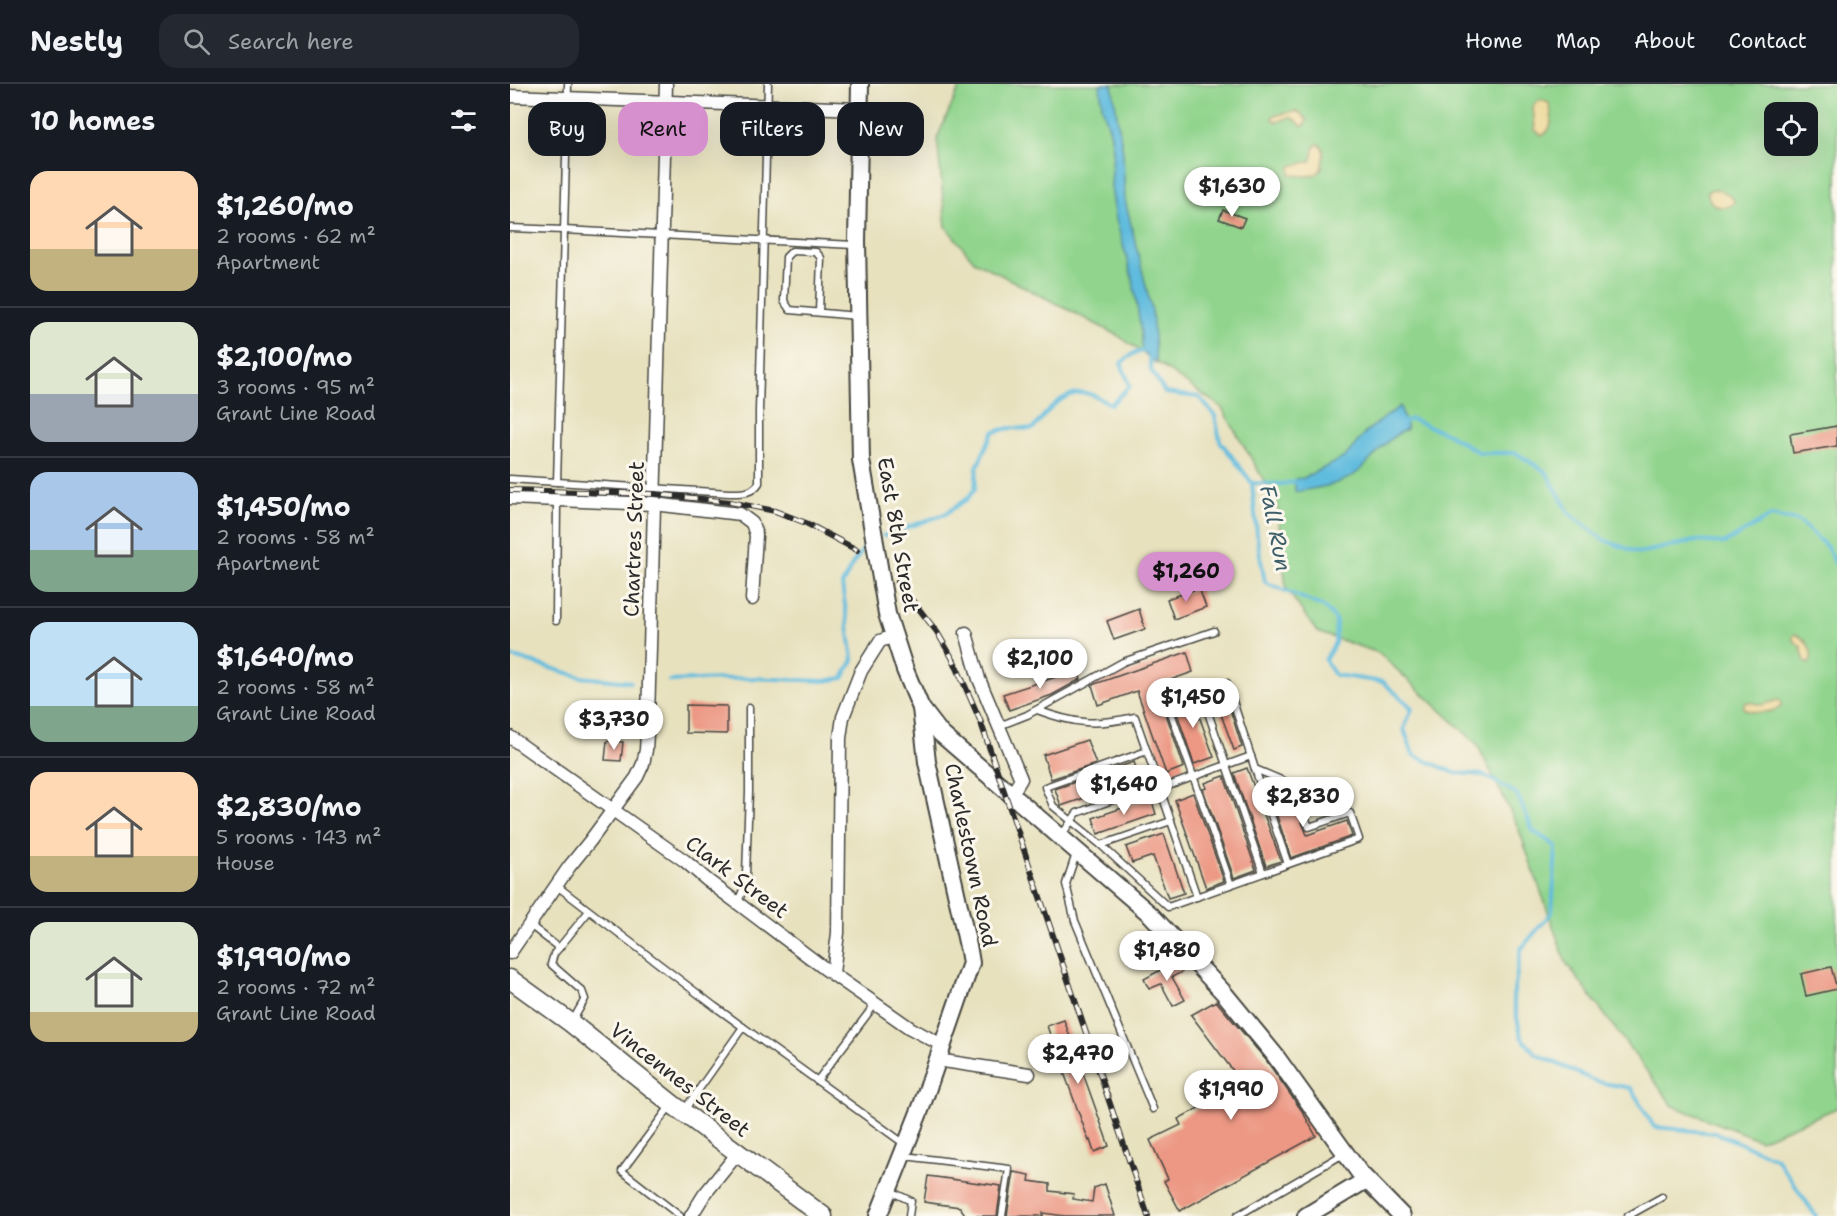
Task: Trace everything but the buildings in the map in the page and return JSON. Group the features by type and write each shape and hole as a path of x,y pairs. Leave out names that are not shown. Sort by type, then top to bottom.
{"main road":[{"name":"Vincennes Street","path":"512,984 571,1023 677,1108 823,1216"}],"street":[{"name":"Chartres Street","path":"666,84 666,102"},
{"name":"East 8th Street","path":"859,102 860,84"},
{"path":"510,96 666,102"},
{"name":"Chartres Street","path":"510,953 569,867 637,777 646,750 664,156"},
{"name":"East 8th Street","path":"833,973 838,933 840,738 843,717 861,671 880,641 894,636 887,614 861,460 857,245 858,156"},
{"path":"510,498 654,504 740,514 752,523 756,545 752,599"},
{"path":"966,633 979,679 1020,779 1012,794"},
{"name":"Charlestown Road","path":"878,1216 905,1151 969,969 970,958 927,762 921,708 894,636"},
{"path":"921,708 942,734 1151,915 1223,992 1274,1054 1366,1180 1402,1216"},
{"name":"Clark Street","path":"510,737 685,861 738,903 910,1028 939,1053 1029,1074"},
{"path":"691,1216 704,1195 738,1153"},
{"path":"1306,1216 1366,1180"}],"lane":[{"path":"558,482 568,84"},
{"path":"767,102 768,84"},
{"path":"510,479 739,494 755,489 759,483 766,156"},
{"path":"510,228 857,245"},
{"path":"819,312 821,258 816,252 792,250 786,257 784,301 790,310 858,316"},
{"path":"556,621 557,500"},
{"path":"999,726 1027,716 1123,662 1214,631"},
{"path":"1227,683 1288,864"},
{"path":"1201,692 1263,873"},
{"path":"1167,701 1231,885"},
{"path":"738,903 746,874 749,708"},
{"path":"1037,710 1064,720 1083,723 1111,723 1135,717 1197,897"},
{"path":"1147,751 1045,787 1053,807 1101,845 1168,907 1359,839 1350,813 1310,827 1293,785 1255,769"},
{"path":"1061,836 1077,813 1145,788 1160,789 1251,756"},
{"path":"1101,845 1171,821"},
{"path":"1078,851 1066,884 1075,921 1153,1109"},
{"path":"557,886 817,1081 905,1151 1009,1169 1002,1216"},
{"path":"571,1023 585,999 582,991 551,964 554,954 589,910"},
{"path":"530,925 559,948"},
{"path":"817,1081 876,1004"},
{"path":"680,1216 622,1171 743,1027"},
{"path":"1237,1216 1345,1153"},
{"path":"889,1191 911,1201 909,1216"},
{"path":"1628,1216 1662,1197"}],"green space":[{"path":"961,84 1834,84 1837,99 1837,1108 1760,1140 1673,1106 1566,963 1518,827 1477,744 1379,653 1317,632 1286,588 1277,503 1222,408 1117,335 974,261 946,227 937,138"}],"sand":[{"path":"1541,100 1549,103 1552,120 1548,131 1541,135 1535,130 1533,107"},
{"path":"1295,111 1307,120 1304,126 1290,117 1277,122 1272,119 1273,116"},
{"path":"1317,144 1323,151 1320,171 1309,176 1290,174 1291,166 1311,161"},
{"path":"1713,189 1727,194 1734,200 1734,203 1725,207 1713,204 1708,191"},
{"path":"1795,634 1809,646 1811,660 1809,664 1805,662 1801,647 1793,640"},
{"path":"1778,700 1781,702 1781,707 1772,711 1752,712 1743,708 1745,703 1749,702 1762,705"}],"water":[{"path":"1100,84 1112,84 1123,152 1125,200 1152,311 1156,363 1142,352 1133,281 1116,219 1111,187 1113,150 1102,106"},
{"path":"1400,406 1407,429 1386,443 1358,472 1336,483 1295,492 1295,479 1304,478 1345,457 1367,431"}],"waterway":[{"path":"883,536 945,514 967,499 975,489 977,467 993,432 1009,428 1033,429 1054,405 1075,394 1091,394 1111,404 1130,386 1121,363 1134,353 1145,351"},
{"name":"Fall Run","path":"1149,353 1151,370 1165,393 1199,397 1215,416 1220,441 1252,483 1258,544 1265,582 1324,607 1336,620 1335,643 1325,660 1335,675 1383,682 1412,708 1404,729 1413,755 1455,773 1484,775 1517,794 1533,831 1556,846 1552,912 1521,949 1513,997 1521,1037 1536,1054 1597,1082 1631,1088 1654,1127 1716,1133 1776,1158 1816,1216"},
{"path":"1402,423 1411,419 1448,434 1480,453 1516,453 1546,472 1570,514 1604,540 1639,553 1695,541 1725,543 1771,516 1799,521 1827,547 1837,566"},
{"path":"1252,483 1282,484 1300,481"},
{"path":"670,681 751,678 824,681 843,678 853,660 842,585 853,563 867,545"},
{"path":"510,656 581,677 631,682"}],"railway":[{"path":"510,490 655,494 730,502 775,511 806,523 857,550"},
{"path":"898,582 937,632 954,661 980,720 1148,1216"}]}
